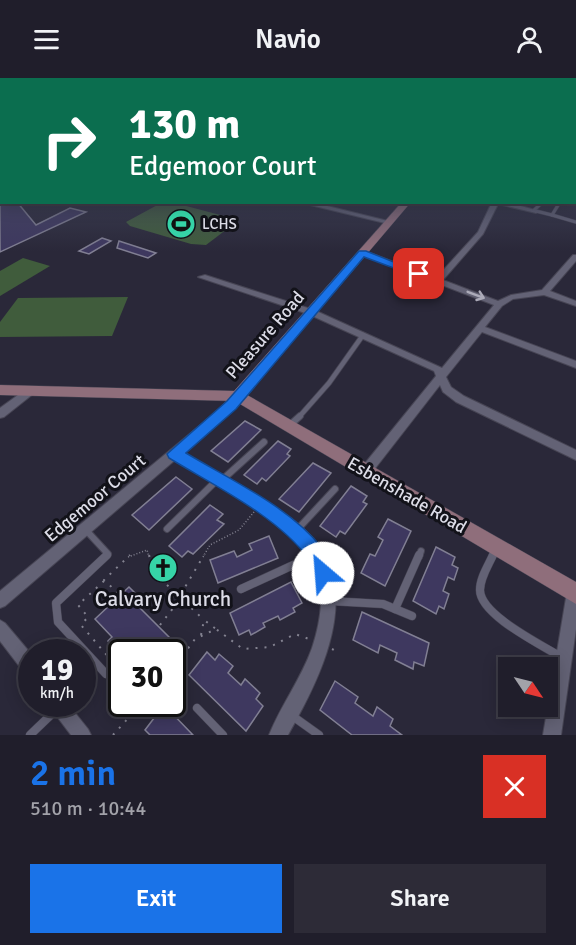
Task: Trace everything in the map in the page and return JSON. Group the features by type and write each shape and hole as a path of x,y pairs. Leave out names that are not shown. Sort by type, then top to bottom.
{"street":[{"path":"310,204 389,222"},
{"name":"Pleasure Road","path":"0,390 238,396 404,204"},
{"path":"438,281 481,233 496,204"},
{"path":"501,204 535,211"},
{"path":"362,253 499,304"},
{"path":"545,292 576,257"},
{"path":"202,277 311,312 438,369 447,389 470,405 576,455"},
{"path":"366,471 499,304 511,297 545,292 576,304"},
{"path":"480,328 576,365"},
{"path":"0,414 29,391"},
{"name":"Esbenshade Road","path":"238,396 575,593"},
{"name":"Edgemoor Court","path":"0,601 225,411 238,396"},
{"path":"175,454 260,506 294,532 317,555 329,592 321,652 278,735"},
{"path":"552,735 575,593"},
{"path":"0,628 18,651"},
{"path":"68,717 82,735"}],"lane":[{"path":"541,204 535,211 576,222"},
{"path":"552,215 559,204"},
{"path":"289,426 307,411 325,389 363,335"},
{"path":"167,529 264,442"},
{"path":"294,532 335,489"},
{"path":"71,639 58,622 55,613 56,603 108,554 85,530"},
{"path":"496,547 480,590 482,601 491,612 563,658"},
{"path":"395,609 421,551"},
{"path":"241,589 317,555"},
{"path":"328,600 383,604 412,616"},
{"path":"96,666 105,674"},
{"path":"197,708 223,735"},
{"path":"290,714 319,735"},
{"path":"30,735 47,717"}],"path":[{"path":"182,594 210,545 239,530 260,506"},
{"path":"108,658 82,629 82,622 88,617 78,605 133,552 147,550 156,575 177,594 182,594"},
{"path":"104,580 118,593"},
{"path":"160,625 174,607 173,598 177,594"},
{"path":"182,594 185,602 237,647 243,649 278,644 295,634 340,653"},
{"path":"174,607 180,607 185,602"},
{"path":"200,636 204,620"},
{"path":"186,647 200,636 216,629"},
{"path":"113,735 129,717"}],"green space":[{"name":"LCHS","path":"159,204 179,204 239,220 206,245 191,244 130,226 126,222"},
{"path":"23,258 50,266 0,296 0,271"},
{"path":"128,297 112,336 0,337 0,322 18,298"}],"building":[{"path":"0,204 19,204 36,225 70,208 86,212 0,252"},
{"path":"102,238 111,241 89,254 79,251"},
{"path":"119,241 156,253 148,258 117,248"},
{"path":"245,421 261,430 228,462 211,451"},
{"path":"278,441 291,449 287,454 290,456 266,481 262,478 257,484 244,475"},
{"path":"313,463 331,473 299,512 279,499"},
{"path":"176,477 192,489 149,530 132,515"},
{"path":"351,486 367,496 363,502 367,504 345,534 340,531 336,537 320,526"},
{"path":"210,505 223,514 217,520 224,524 193,554 188,551 182,557 169,546"},
{"path":"388,519 411,531 385,586 361,573 370,554 375,556 383,540 378,537"},
{"path":"269,536 278,558 218,583 210,560 234,551 237,557 252,550 249,544"},
{"path":"436,547 455,557 452,565 458,568 454,580 448,577 443,591 449,594 444,609 439,606 436,614 413,601"},
{"path":"291,582 302,603 293,608 295,612 280,620 278,616 263,623 265,627 251,635 249,630 239,635 230,613"},
{"path":"129,587 144,602 139,607 171,639 110,639 112,637 95,619"},
{"path":"362,612 429,643 424,666 414,662 413,669 395,660 397,653 380,645 378,653 353,640"},
{"path":"207,652 215,660 219,654 233,666 228,673 241,685 245,679 260,693 256,699 263,706 246,731 189,675"},
{"path":"335,681 358,697 355,703 373,716 377,707 393,719 390,726 402,735 352,735 320,710"},
{"path":"155,717 176,717 193,735 150,735 145,730"}],"place":[{"name":"LCHS","path":"181,224"},
{"name":"Calvary Church","path":"163,568"}],"route":[{"path":"323,573 317,555 294,532 260,506 175,454 231,405 362,253 419,274"}]}
